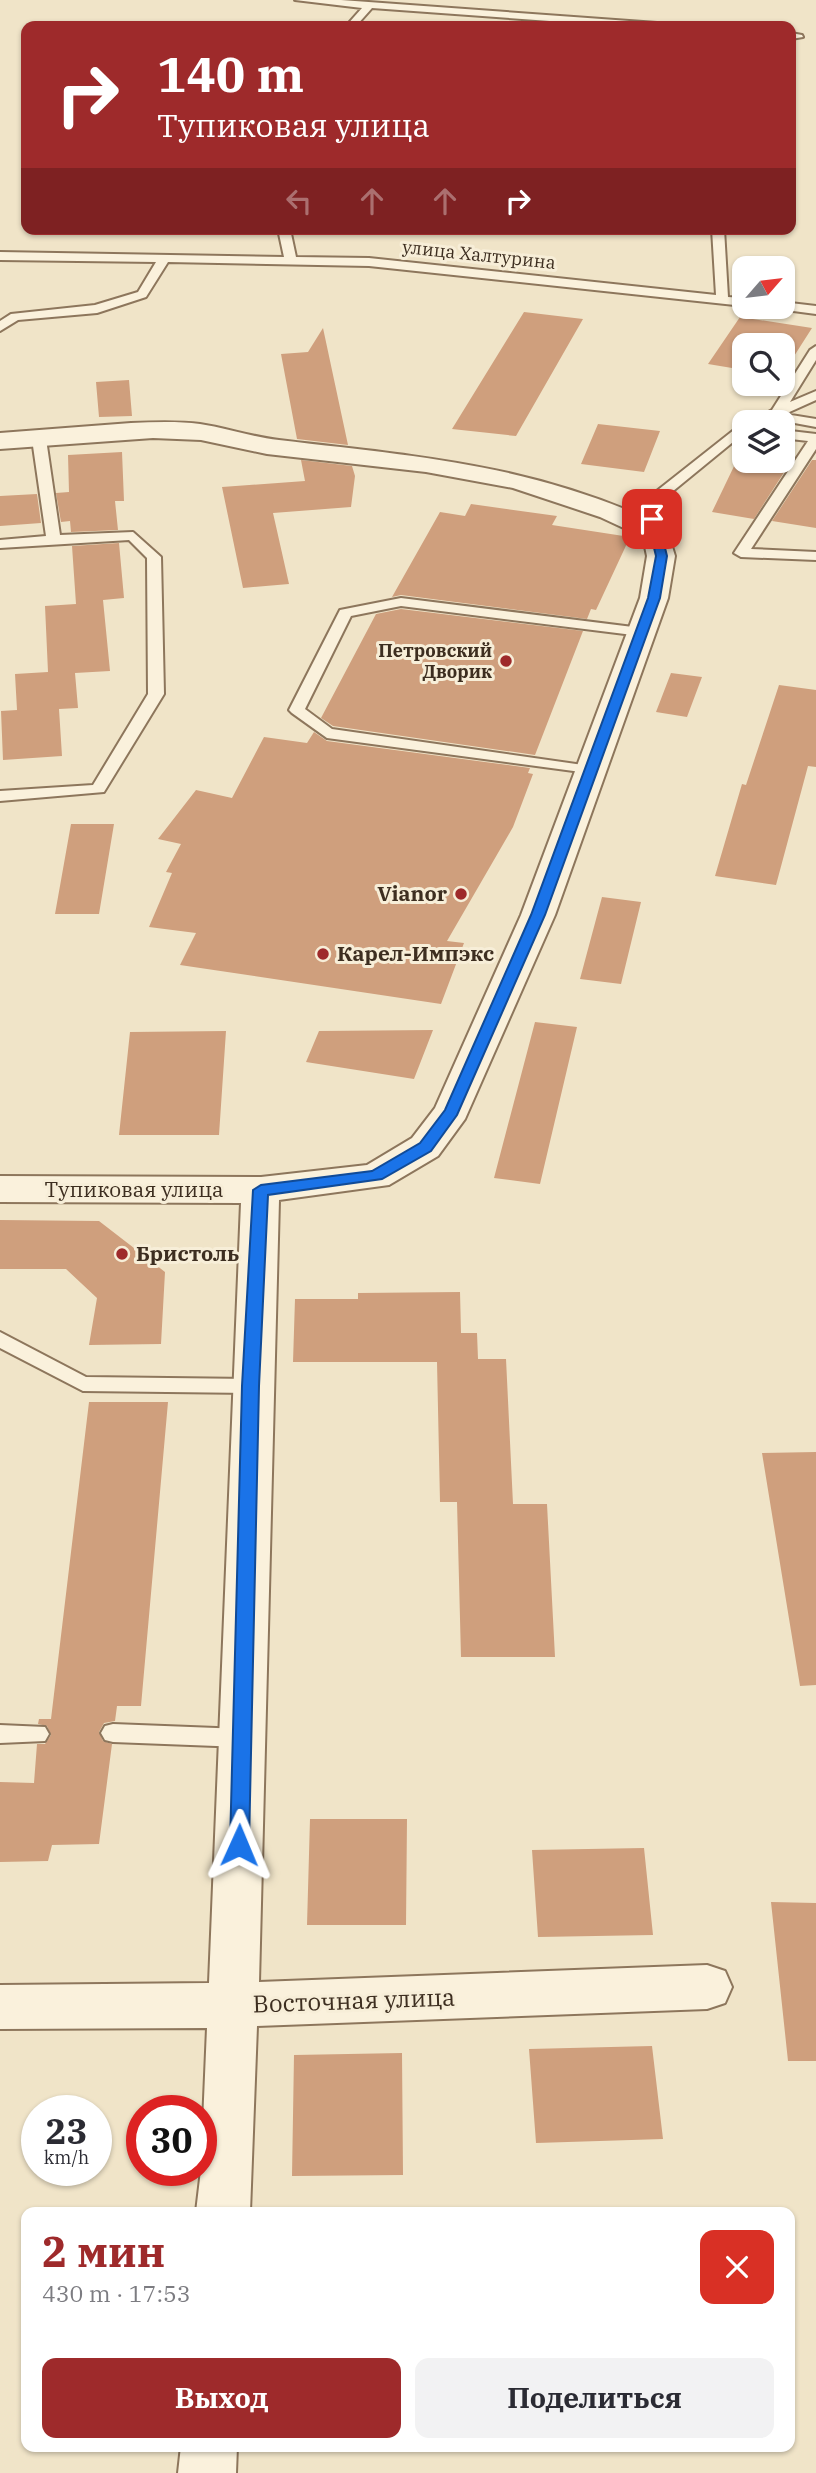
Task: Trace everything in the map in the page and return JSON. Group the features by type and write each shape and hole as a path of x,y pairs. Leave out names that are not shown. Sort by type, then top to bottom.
{"street":[{"path":"0,441 178,430 278,448 435,464 511,477 618,514 656,533"},
{"name":"Тупиковая улица","path":"0,1189 261,1190 376,1176 425,1147 452,1111 538,915 654,598 662,556 656,533"},
{"path":"223,2207 235,2005 251,1386 261,1190"},
{"name":"Восточная улица","path":"0,2007 235,2005 708,1987"},
{"path":"207,2473 209,2452"}],"lane":[{"path":"300,0 589,21"},
{"path":"356,21 370,5"},
{"path":"285,235 291,261"},
{"path":"718,235 722,299"},
{"name":"улица Халтурина","path":"0,256 396,264 732,300"},
{"path":"0,327 15,317 97,309 142,294 163,260"},
{"path":"795,308 816,310"},
{"path":"779,410 816,350"},
{"path":"787,410 816,395"},
{"path":"795,419 816,422"},
{"path":"795,436 816,439 741,553 816,556"},
{"path":"656,533 649,504 675,486 732,437"},
{"path":"39,439 54,540"},
{"path":"0,544 134,536 154,557 156,694 98,789 0,796"},
{"path":"590,771 327,733 297,710 345,613 401,602 641,632"},
{"path":"0,1339 83,1384 251,1386"},
{"path":"113,1733 242,1738"},
{"path":"0,1734 37,1734"}],"building":[{"path":"524,312 583,319 516,436 452,429"},
{"path":"739,319 812,328 795,355 795,333 732,333 732,368 708,364"},
{"path":"323,328 348,445 297,439 281,354 308,352"},
{"path":"129,380 132,416 99,417 96,382"},
{"path":"598,424 660,431 644,472 581,464"},
{"path":"122,452 124,501 115,501 118,530 71,532 70,521 61,522 56,493 69,492 68,455"},
{"path":"301,460 352,466 355,476 351,507 273,513 289,584 243,588 222,487 305,481"},
{"path":"812,460 816,460 816,528 772,521"},
{"path":"732,470 732,473 784,473 754,519 712,512"},
{"path":"37,494 41,523 0,526 0,496"},
{"path":"471,504 557,516 552,525 630,537 596,610 591,609 587,619 401,595 392,597 440,512 465,516"},
{"path":"119,543 124,598 103,600 110,671 75,673 78,708 59,709 62,756 3,760 1,711 17,710 15,674 48,672 45,606 76,604 72,546"},
{"path":"401,609 583,631 535,755 333,726 321,718 376,614"},
{"path":"671,673 702,677 687,717 656,712"},
{"path":"779,685 816,690 816,767 808,766 776,885 715,876 742,784 746,785"},
{"path":"314,732 327,741 530,768 528,773 533,774 513,827 447,941 464,943 441,1004 180,965 196,933 149,927 172,873 166,872 181,844 158,839 196,790 232,798 264,737 307,743"},
{"path":"71,824 114,824 99,914 55,914"},
{"path":"602,897 641,902 621,984 580,979"},
{"path":"535,1022 577,1027 540,1184 494,1178"},
{"path":"433,1030 414,1079 306,1062 319,1031"},
{"path":"226,1031 219,1135 119,1135 130,1032"},
{"path":"0,1220 99,1221 165,1272 161,1344 89,1345 97,1298 66,1269 0,1269"},
{"path":"460,1292 461,1333 477,1333 478,1359 506,1359 513,1504 547,1504 555,1657 461,1657 457,1502 440,1502 437,1362 293,1362 295,1299 358,1299 358,1293"},
{"path":"89,1402 168,1402 141,1706 117,1706 115,1721 104,1723 99,1732 103,1741 112,1744 99,1844 52,1845 48,1861 0,1862 0,1782 34,1783 37,1744 45,1744 51,1735 47,1726 38,1724 39,1719 51,1719"},
{"path":"816,1452 816,1685 800,1686 762,1453"},
{"path":"310,1819 407,1819 406,1925 307,1925"},
{"path":"644,1848 653,1935 538,1937 532,1850"},
{"path":"771,1902 816,1903 816,2061 788,2061"},
{"path":"652,2046 663,2139 536,2143 529,2049"},
{"path":"402,2053 403,2175 292,2176 294,2055"}],"place":[{"name":"Петровский Дворик","path":"506,661"},
{"name":"Vianor","path":"461,894"},
{"name":"Карел-Импэкс","path":"323,954"},
{"name":"Бристоль","path":"122,1254"}],"route":[{"path":"239,1845 251,1386 261,1190 376,1176 425,1147 452,1111 538,915 654,598 662,556 652,519"}]}
